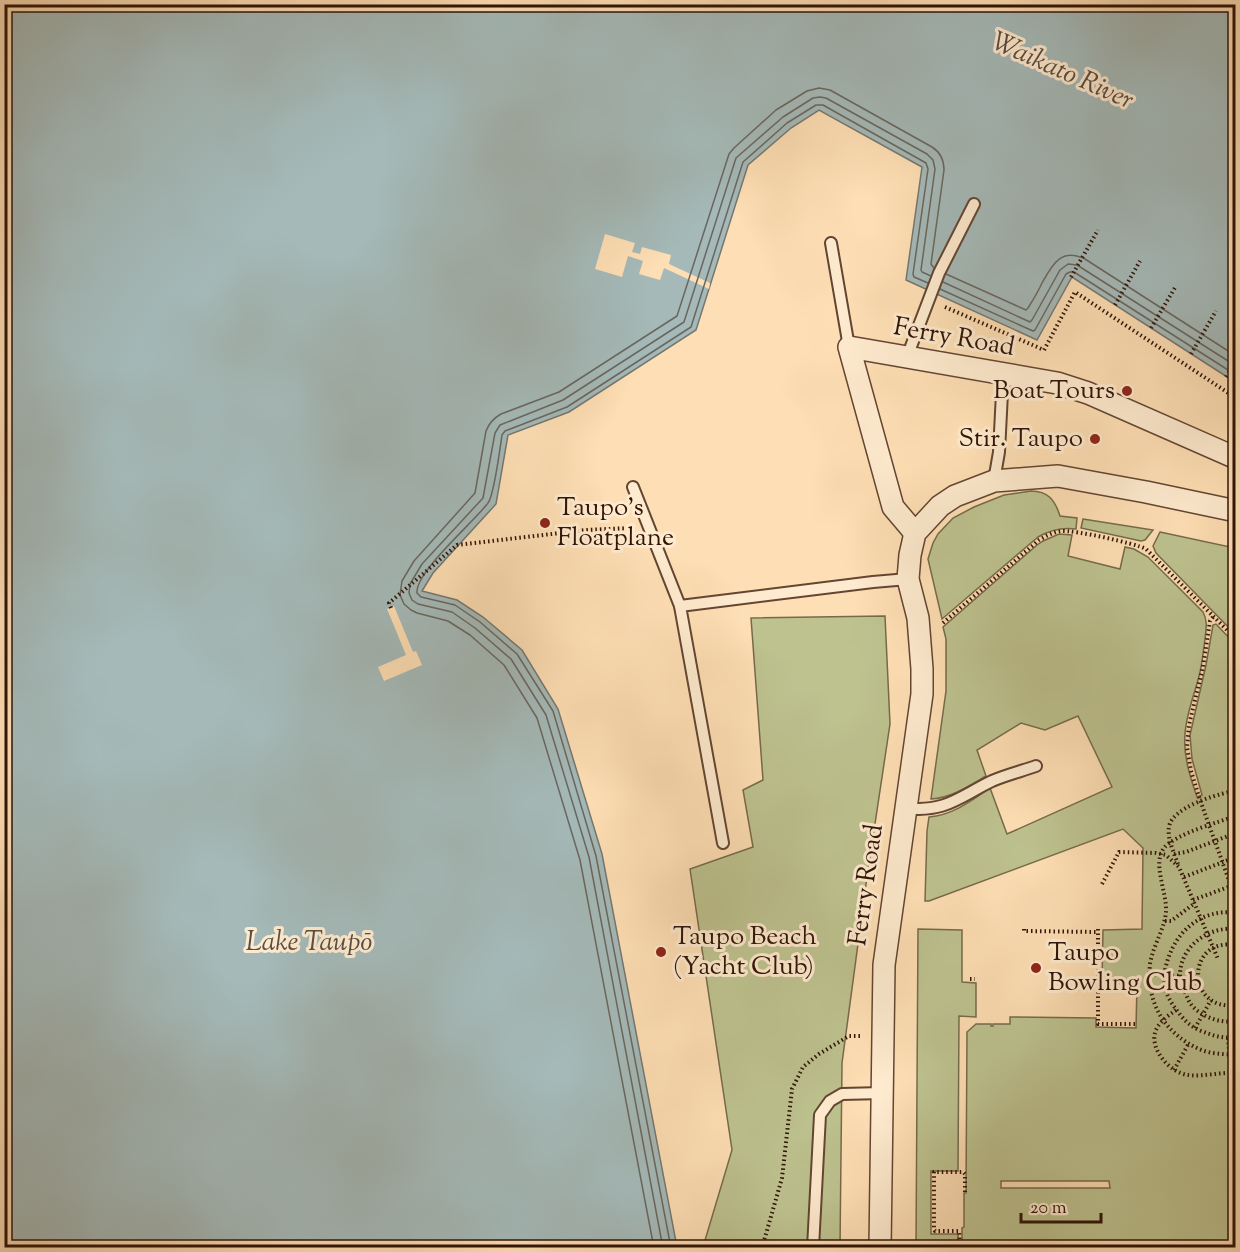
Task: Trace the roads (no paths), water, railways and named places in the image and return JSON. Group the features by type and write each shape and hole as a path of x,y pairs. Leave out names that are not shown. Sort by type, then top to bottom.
{"street":[{"name":"Ferry Road","path":"849,347 1057,383 1088,393 1236,458"},
{"path":"849,347 893,507 915,533 940,506 955,496 984,485 1058,477 1236,511"},
{"name":"Ferry Road","path":"880,1248 884,965 922,694 918,618 908,579 915,533"}],"lane":[{"path":"907,357 939,273 974,204"},
{"path":"831,243 849,347"},
{"path":"984,485 999,452 1003,373"},
{"path":"633,487 680,606 723,843"},
{"path":"680,606 908,579"},
{"path":"905,808 922,810 940,807 994,780 1036,766"},
{"path":"813,1248 820,1115 830,1101 842,1094 883,1093"}],"water":[{"name":"Lake Taupō","path":"5,5 1235,5 1235,382 1072,277 1037,340 906,280 922,167 819,110 791,128 748,165 696,330 569,412 508,435 496,504 433,573 422,591 457,600 483,617 522,650 558,709 602,854 677,1247 5,1248"}],"place":[{"name":"Boat Tours","path":"1127,391"},
{"name":"Stir. Taupo","path":"1095,439"},
{"name":"Taupo's Floatplane","path":"545,523"},
{"name":"Taupo Beach (Yacht Club)","path":"661,952"},
{"name":"Taupo Bowling Club","path":"1036,968"}],"water label":[{"name":"Waikato River","path":"1062,72"}]}
